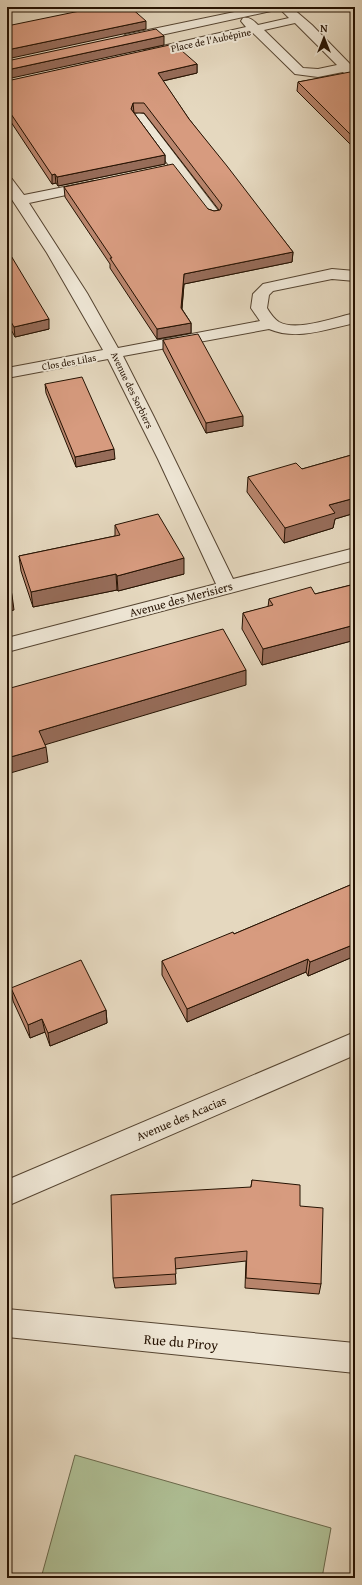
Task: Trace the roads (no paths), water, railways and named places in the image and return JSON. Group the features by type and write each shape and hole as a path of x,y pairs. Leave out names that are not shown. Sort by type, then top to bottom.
{"street":[{"name":"Place de l'Aubépine","path":"115,41 237,10 276,7"},
{"path":"284,7 351,72"},
{"path":"237,10 299,71 318,73 351,72"},
{"name":"Place de l'Aubépine","path":"135,56 256,30 283,21 298,19"},
{"path":"139,117 214,215"},
{"path":"163,170 178,167"},
{"path":"21,200 111,181"},
{"name":"Avenue des Sorbiers","path":"7,182 21,200 84,299 115,354 227,587"},
{"path":"272,324 259,308 261,294 268,287 332,274 355,276"},
{"name":"Clos des Lilas","path":"7,372 115,354 272,324 284,329 304,329 355,318"},
{"name":"Avenue des Merisiers","path":"7,645 355,554"},
{"name":"Avenue des Acacias","path":"7,1193 355,1042"},
{"name":"Rue du Piroy","path":"7,1323 355,1358"}]}
